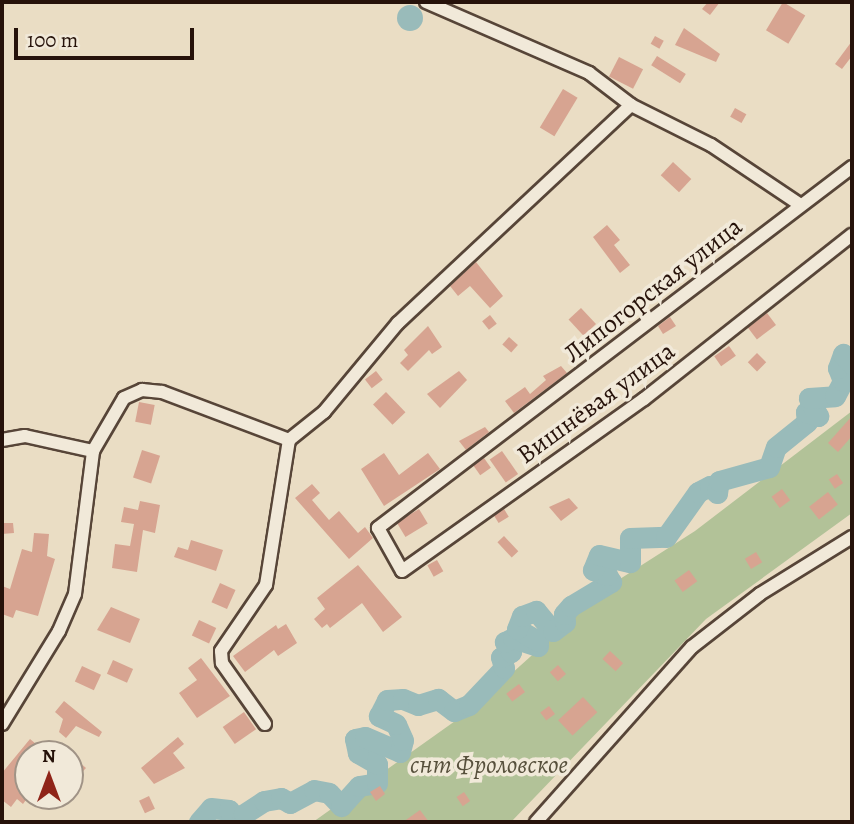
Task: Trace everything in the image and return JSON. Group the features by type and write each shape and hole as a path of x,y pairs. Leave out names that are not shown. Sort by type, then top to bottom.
{"street":[{"path":"426,2 589,74 631,105 711,145 799,204"},
{"path":"265,724 222,663 221,651 266,585 289,440 324,412 398,323 631,105"},
{"name":"Липогорская улица","path":"378,528 799,204 852,167"},
{"name":"Вишнёвая улица","path":"378,528 402,571 644,399 852,235"},
{"path":"2,724 60,631 75,594 93,451 117,406 142,390 216,409 289,440"},
{"path":"2,440 25,436 93,451"},
{"path":"536,822 692,646 760,594 852,537"}],"green space":[{"name":"снт Фроловское","path":"852,411 852,513 706,619 511,822 313,822 472,709 609,586 695,531"}],"water":[{"path":"410,5 419,9 423,18 419,27 410,31 401,27 397,18 401,9"}],"building":[{"path":"708,2 720,2 710,15 702,9"},
{"path":"783,2 805,15 788,44 766,30"},
{"path":"684,28 720,54 716,62 675,45"},
{"path":"655,36 664,41 659,49 651,44"},
{"path":"852,41 852,56 842,69 835,64"},
{"path":"657,56 686,74 680,83 651,65"},
{"path":"619,57 643,69 633,89 609,77"},
{"path":"563,89 578,98 554,136 540,128"},
{"path":"735,108 746,114 742,123 730,117"},
{"path":"673,162 691,179 679,192 661,175"},
{"path":"607,225 620,240 614,245 630,265 620,273 593,237"},
{"path":"476,262 503,296 490,308 470,286 458,296 450,286"},
{"path":"581,308 596,324 584,336 569,320"},
{"path":"767,313 776,325 757,339 748,327"},
{"path":"490,315 497,324 489,330 482,321"},
{"path":"670,317 676,326 663,334 658,326"},
{"path":"428,326 442,347 432,354 429,350 408,371 400,363 408,355 404,350"},
{"path":"509,337 518,345 511,352 502,344"},
{"path":"729,346 736,356 721,366 714,356"},
{"path":"757,353 766,362 757,371 748,362"},
{"path":"561,366 567,373 514,413 505,401 525,387 530,394 546,380 543,376"},
{"path":"376,371 383,380 372,388 365,380"},
{"path":"459,371 467,380 440,408 427,394"},
{"path":"386,392 405,412 393,425 373,405"},
{"path":"139,402 155,405 151,425 135,422"},
{"path":"852,416 852,436 838,452 828,443"},
{"path":"485,427 489,432 466,450 459,441"},
{"path":"142,450 160,456 151,483 133,478"},
{"path":"502,451 518,474 506,483 490,460"},
{"path":"384,453 399,475 428,453 440,469 384,506 361,469"},
{"path":"484,458 491,468 480,475 473,465"},
{"path":"837,474 843,483 835,489 829,480"},
{"path":"312,484 320,493 312,500 329,520 339,511 358,533 365,527 373,538 349,559 295,498"},
{"path":"782,489 790,500 780,508 771,497"},
{"path":"828,492 838,505 819,519 809,507"},
{"path":"569,498 578,508 561,521 549,507"},
{"path":"140,501 160,505 155,533 143,530 137,572 112,568 115,544 130,546 134,524 121,522 124,507 138,510"},
{"path":"419,509 428,524 405,537 397,522"},
{"path":"504,509 509,517 499,523 494,515"},
{"path":"2,523 13,523 14,533 2,534"},
{"path":"34,533 49,534 47,556 55,559 38,616 16,610 13,618 2,614 2,586 10,589 22,549 32,552"},
{"path":"504,536 518,551 512,557 497,542"},
{"path":"191,540 223,550 216,571 174,557 178,547 188,550"},
{"path":"756,552 762,562 751,569 745,559"},
{"path":"437,560 443,571 434,577 427,565"},
{"path":"358,565 402,617 383,632 362,603 330,628 327,624 322,628 314,619 325,609 317,598"},
{"path":"689,570 697,581 683,592 674,581"},
{"path":"220,583 236,590 227,609 211,602"},
{"path":"111,607 140,619 130,643 97,630"},
{"path":"199,620 216,628 209,643 192,635"},
{"path":"286,624 297,643 278,656 274,650 245,672 233,656 276,625 278,629"},
{"path":"610,651 623,663 616,671 602,659"},
{"path":"201,658 230,696 197,718 179,693 197,680 188,668"},
{"path":"113,660 133,669 127,683 107,674"},
{"path":"558,665 566,674 558,681 550,672"},
{"path":"82,666 101,675 94,690 75,681"},
{"path":"519,684 525,692 512,702 506,694"},
{"path":"583,697 597,712 572,736 558,720"},
{"path":"64,701 102,732 99,737 76,726 66,738 59,732 63,719 55,712"},
{"path":"549,706 555,714 546,721 540,713"},
{"path":"244,712 256,729 235,744 223,727"},
{"path":"178,737 184,744 173,753 185,768 154,784 141,768"},
{"path":"14,758 14,803 11,807 2,800 2,773"},
{"path":"380,786 385,794 376,801 370,792"},
{"path":"464,792 470,801 463,806 457,797"},
{"path":"149,796 155,809 145,813 139,801"},
{"path":"420,810 429,822 403,822"}],"waterway":[{"path":"242,822 244,814 264,801 281,798 290,803 314,790 329,793 341,806 359,786 377,783 377,764 358,753 355,739 365,737 400,752 403,740 396,724 379,716 387,700 403,699 418,705 438,699 454,711 469,705 504,668 501,657 511,652 505,642 513,638 538,646 538,641 517,629 522,616 536,611 553,631 565,622 564,614 571,606 611,582 607,575 593,570 599,555 630,562 630,538 666,537 698,492 710,486 717,493 719,481 769,467 776,447 807,422 806,412 818,416 809,398 835,396 843,381 838,368 843,354 852,364"},
{"path":"199,822 211,808 229,810 237,822"}]}
